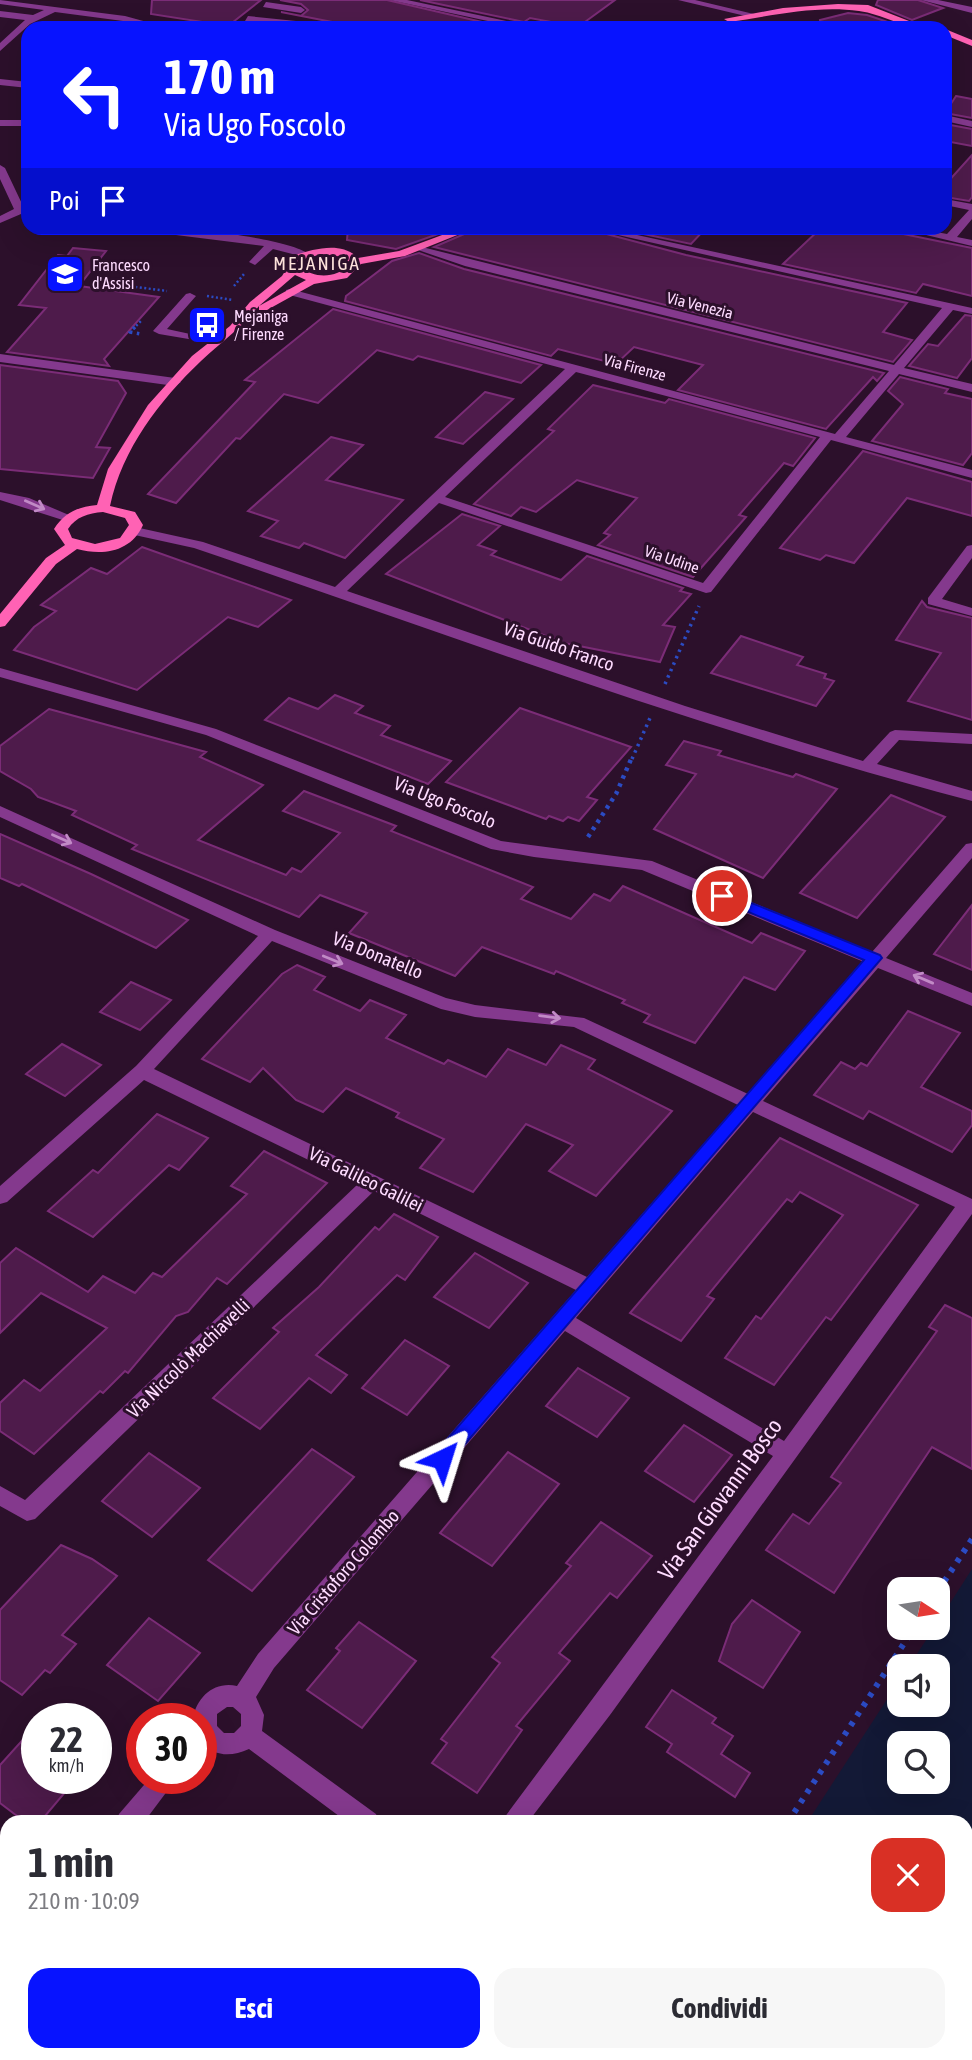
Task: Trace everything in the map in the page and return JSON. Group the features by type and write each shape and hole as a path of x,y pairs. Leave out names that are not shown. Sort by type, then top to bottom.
{"main road":[{"path":"788,0 740,12 724,21 841,4 902,21"},
{"path":"781,12 824,0"},
{"path":"852,0 873,11"},
{"path":"869,0 918,21"},
{"path":"244,318 251,307 289,276 295,261 304,254 340,252 356,262 422,248 453,235"},
{"path":"103,508 109,482 117,464 141,426 175,382 214,342 244,318 290,292 326,278 349,273 356,262"},
{"path":"294,268 302,275 326,278"},
{"path":"103,508 130,515 136,525 135,531 125,540 109,547 90,548 73,545 66,540 61,529 69,518 103,508"},
{"path":"0,623 51,561 73,545"}],"street":[{"path":"28,21 71,0"},
{"path":"394,0 500,21"},
{"path":"682,0 754,15"},
{"path":"925,0 972,10"},
{"path":"0,1 123,21"},
{"path":"262,21 248,19 270,3 302,5"},
{"path":"0,14 33,18"},
{"path":"0,48 5,36 21,26"},
{"path":"0,82 21,84"},
{"path":"952,120 972,124"},
{"path":"0,123 21,123"},
{"path":"0,168 21,206"},
{"path":"950,238 972,210 952,204"},
{"path":"0,220 21,212"},
{"path":"196,235 271,245 304,254"},
{"path":"624,235 972,311"},
{"path":"936,235 972,243"},
{"path":"255,262 271,245"},
{"name":"Via Venezia","path":"422,248 469,264 972,388"},
{"name":"Via Firenze","path":"290,292 972,474"},
{"path":"190,296 159,331 214,342"},
{"name":"Via Udine","path":"439,499 706,589 834,435 896,370 950,306"},
{"path":"0,358 175,382"},
{"path":"338,592 574,368"},
{"path":"0,496 24,500 69,518"},
{"name":"Via Guido Franco","path":"135,531 198,545 657,701 866,767 972,796"},
{"path":"972,549 933,601 972,612"},
{"name":"Via Ugo Foscolo","path":"0,672 211,732 497,845 535,854 612,857 646,864 972,1000"},
{"path":"866,767 895,734 972,739"},
{"path":"972,805 972,811"},
{"name":"Via Donatello","path":"0,811 270,934 467,1011 547,1016 578,1022 970,1206"},
{"name":"Via Cristoforo Colombo","path":"243,1699 266,1661 972,848"},
{"path":"1,1195 142,1071 270,934"},
{"name":"Via Galileo Galilei","path":"142,1071 589,1287"},
{"name":"Via Niccolò Machiavelli","path":"0,1495 27,1512 372,1182"},
{"name":"Via San Giovanni Bosco","path":"518,1815 970,1206"},
{"path":"561,1320 786,1452"},
{"path":"217,1703 228,1696 243,1699 254,1715 248,1735 241,1740 224,1744 217,1742"},
{"path":"248,1735 357,1815"},
{"path":"134,1815 152,1794"}],"path":[{"path":"576,855 617,794 706,589"},
{"path":"947,1577 972,1539"},
{"path":"793,1815 906,1640"}],"shaded area":[{"path":"972,1569 972,1815 812,1815 887,1699 887,1717 950,1717 950,1654 917,1654 926,1640 950,1640 950,1603"}],"building":[{"path":"152,0 261,0 234,21 196,21 151,14"},
{"path":"280,0 387,0 478,21 327,21 301,16 308,10 301,4"},
{"path":"420,0 615,0 586,21 546,21 530,18 519,21"},
{"path":"878,0 918,0 943,8 912,20 876,5"},
{"path":"848,13 885,21 820,21"},
{"path":"956,96 972,99 972,118 952,114 952,102"},
{"path":"952,125 972,129 972,146 952,142"},
{"path":"972,155 972,197 969,201 952,198 952,177"},
{"path":"347,235 435,235 396,249 347,240"},
{"path":"462,235 610,235 686,255 907,303 883,332 912,340 893,362 434,247"},
{"path":"648,235 699,235 691,244"},
{"path":"814,235 908,235 972,248 972,296 923,284 916,293 783,264"},
{"path":"73,248 106,251 79,286 159,297 104,359 109,366 7,352 46,308 19,305 58,255 67,256"},
{"path":"419,253 464,269 884,373 877,381 873,377 826,429 678,390 703,365 634,347 616,364 558,349 551,356 345,301 346,296 392,261"},
{"path":"333,309 541,365 521,383 418,356 413,360 377,350 318,403 284,394 240,439 236,438 176,503 148,494 255,382 245,380"},
{"path":"965,315 972,316 972,358 957,378 909,366 928,344 938,346"},
{"path":"0,365 118,381 126,393 96,447 110,448 93,478 0,469"},
{"path":"900,377 948,389 945,393 972,399 972,453 963,465 872,441 903,404 888,391"},
{"path":"593,385 665,403 669,399 815,438 793,466 784,463 739,515 746,517 693,577 598,545 610,535 604,533 637,498 577,480 536,512 521,507 511,516 474,504 554,431 548,429"},
{"path":"485,392 513,399 463,444 436,437"},
{"path":"331,437 363,445 326,480 403,500 345,558 304,543 299,548 261,536 278,521 248,511"},
{"path":"863,451 972,482 972,516 907,498 854,563 826,555 820,560 780,548"},
{"path":"462,514 500,526 478,545 496,551 491,555 561,580 587,556 683,588 680,591 691,594 663,625 675,627 660,662 564,643 386,574"},
{"path":"142,547 291,600 258,627 228,617 137,690 14,650 34,627 56,611 41,605 91,568 107,574"},
{"path":"922,601 927,607 972,618 972,720 908,701 941,653 896,640"},
{"path":"741,636 803,657 797,665 826,674 824,678 834,681 816,706 711,673"},
{"path":"335,695 363,706 355,713 390,726 381,735 451,761 428,784 265,720 289,698 318,709"},
{"path":"520,708 631,747 587,797 597,800 579,821 568,817 563,821 549,816 546,819 446,782"},
{"path":"49,709 206,752 200,757 263,785 198,840 286,875 292,868 301,872 340,833 283,811 304,791 396,826 391,831 533,887 521,899 571,919 594,894 610,901 623,886 752,943 761,933 805,951 775,990 744,977 695,1043 644,1022 650,1015 622,1003 625,1000 556,971 554,974 482,947 455,976 349,933 367,913 320,895 299,917 132,849 137,845 72,815 76,811 38,797 31,789 0,771 0,746"},
{"path":"684,741 721,751 718,755 793,777 796,774 837,789 763,878 654,829 696,774 666,765"},
{"path":"891,795 945,817 857,918 800,893"},
{"path":"0,834 188,920 156,948 22,884 19,886 0,878"},
{"path":"972,905 972,970 934,954"},
{"path":"297,965 325,977 314,990 360,1011 370,1000 406,1015 386,1038 444,1064 448,1060 486,1077 508,1049 546,1065 561,1045 595,1060 588,1069 672,1111 596,1196 549,1171 573,1145 526,1124 473,1192 420,1168 444,1139 396,1117 399,1113 346,1088 323,1112 296,1100 263,1068 250,1082 202,1059 282,974"},
{"path":"131,982 171,1000 140,1030 100,1012"},
{"path":"908,1011 960,1033 921,1087 972,1111 972,1125 952,1152 869,1111 863,1119 814,1095 841,1062 855,1069 861,1063 867,1066"},
{"path":"62,1044 101,1065 65,1096 26,1074"},
{"path":"157,1114 208,1138 179,1170 169,1165 93,1237 48,1211 93,1170 98,1173"},
{"path":"780,1138 918,1205 831,1320 826,1317 774,1385 725,1358 756,1316 761,1319 843,1215 800,1192 792,1202 787,1199 707,1296 714,1299 681,1341 630,1313"},
{"path":"264,1151 327,1183 227,1284 217,1278 188,1312 176,1316 128,1373 125,1371 103,1393 100,1391 34,1454 0,1431 0,1403 24,1380 40,1391 107,1328 41,1293 0,1333 0,1263 16,1248 88,1292 103,1276 135,1293 153,1273 162,1277 247,1194 231,1186"},
{"path":"394,1214 438,1237 405,1280 397,1275 316,1355 347,1375 331,1393 309,1378 260,1429 213,1398 279,1332 273,1328 319,1287 375,1227 379,1230"},
{"path":"475,1253 528,1283 489,1328 434,1297"},
{"path":"945,1305 972,1318 972,1469 932,1447 834,1593 766,1550 793,1514 809,1524 841,1483 831,1477 937,1331 929,1327"},
{"path":"405,1340 449,1366 407,1415 362,1388"},
{"path":"578,1368 629,1398 597,1437 546,1406"},
{"path":"684,1425 732,1455 694,1502 645,1471"},
{"path":"312,1449 354,1477 252,1591 208,1560"},
{"path":"508,1452 559,1484 492,1566 440,1533"},
{"path":"149,1453 200,1488 152,1537 102,1501"},
{"path":"601,1522 652,1556 617,1598 610,1593 559,1653 570,1661 516,1726 522,1730 477,1793 432,1763 447,1743 441,1739 500,1663 492,1657 571,1566 566,1563"},
{"path":"61,1545 92,1559 117,1576 62,1635 76,1644 50,1673 45,1670 22,1695 0,1680 0,1610"},
{"path":"752,1600 800,1632 763,1688 719,1661 732,1624"},
{"path":"149,1618 200,1653 158,1701 107,1665"},
{"path":"359,1622 416,1661 362,1728 307,1690 340,1651 336,1648"},
{"path":"672,1690 716,1718 712,1723 733,1736 721,1754 750,1773 735,1797 667,1752 672,1744 646,1727"},
{"path":"21,1742 21,1794 64,1794 46,1815 16,1815 0,1803 0,1765"}],"place":[{"name":"Francesco d'Assisi","path":"65,274"},
{"name":"Mejaniga / Firenze","path":"207,325"}],"district":[{"name":"MEJANIGA","path":"317,263"}],"route":[{"path":"442,1459 874,958 722,896"}]}
